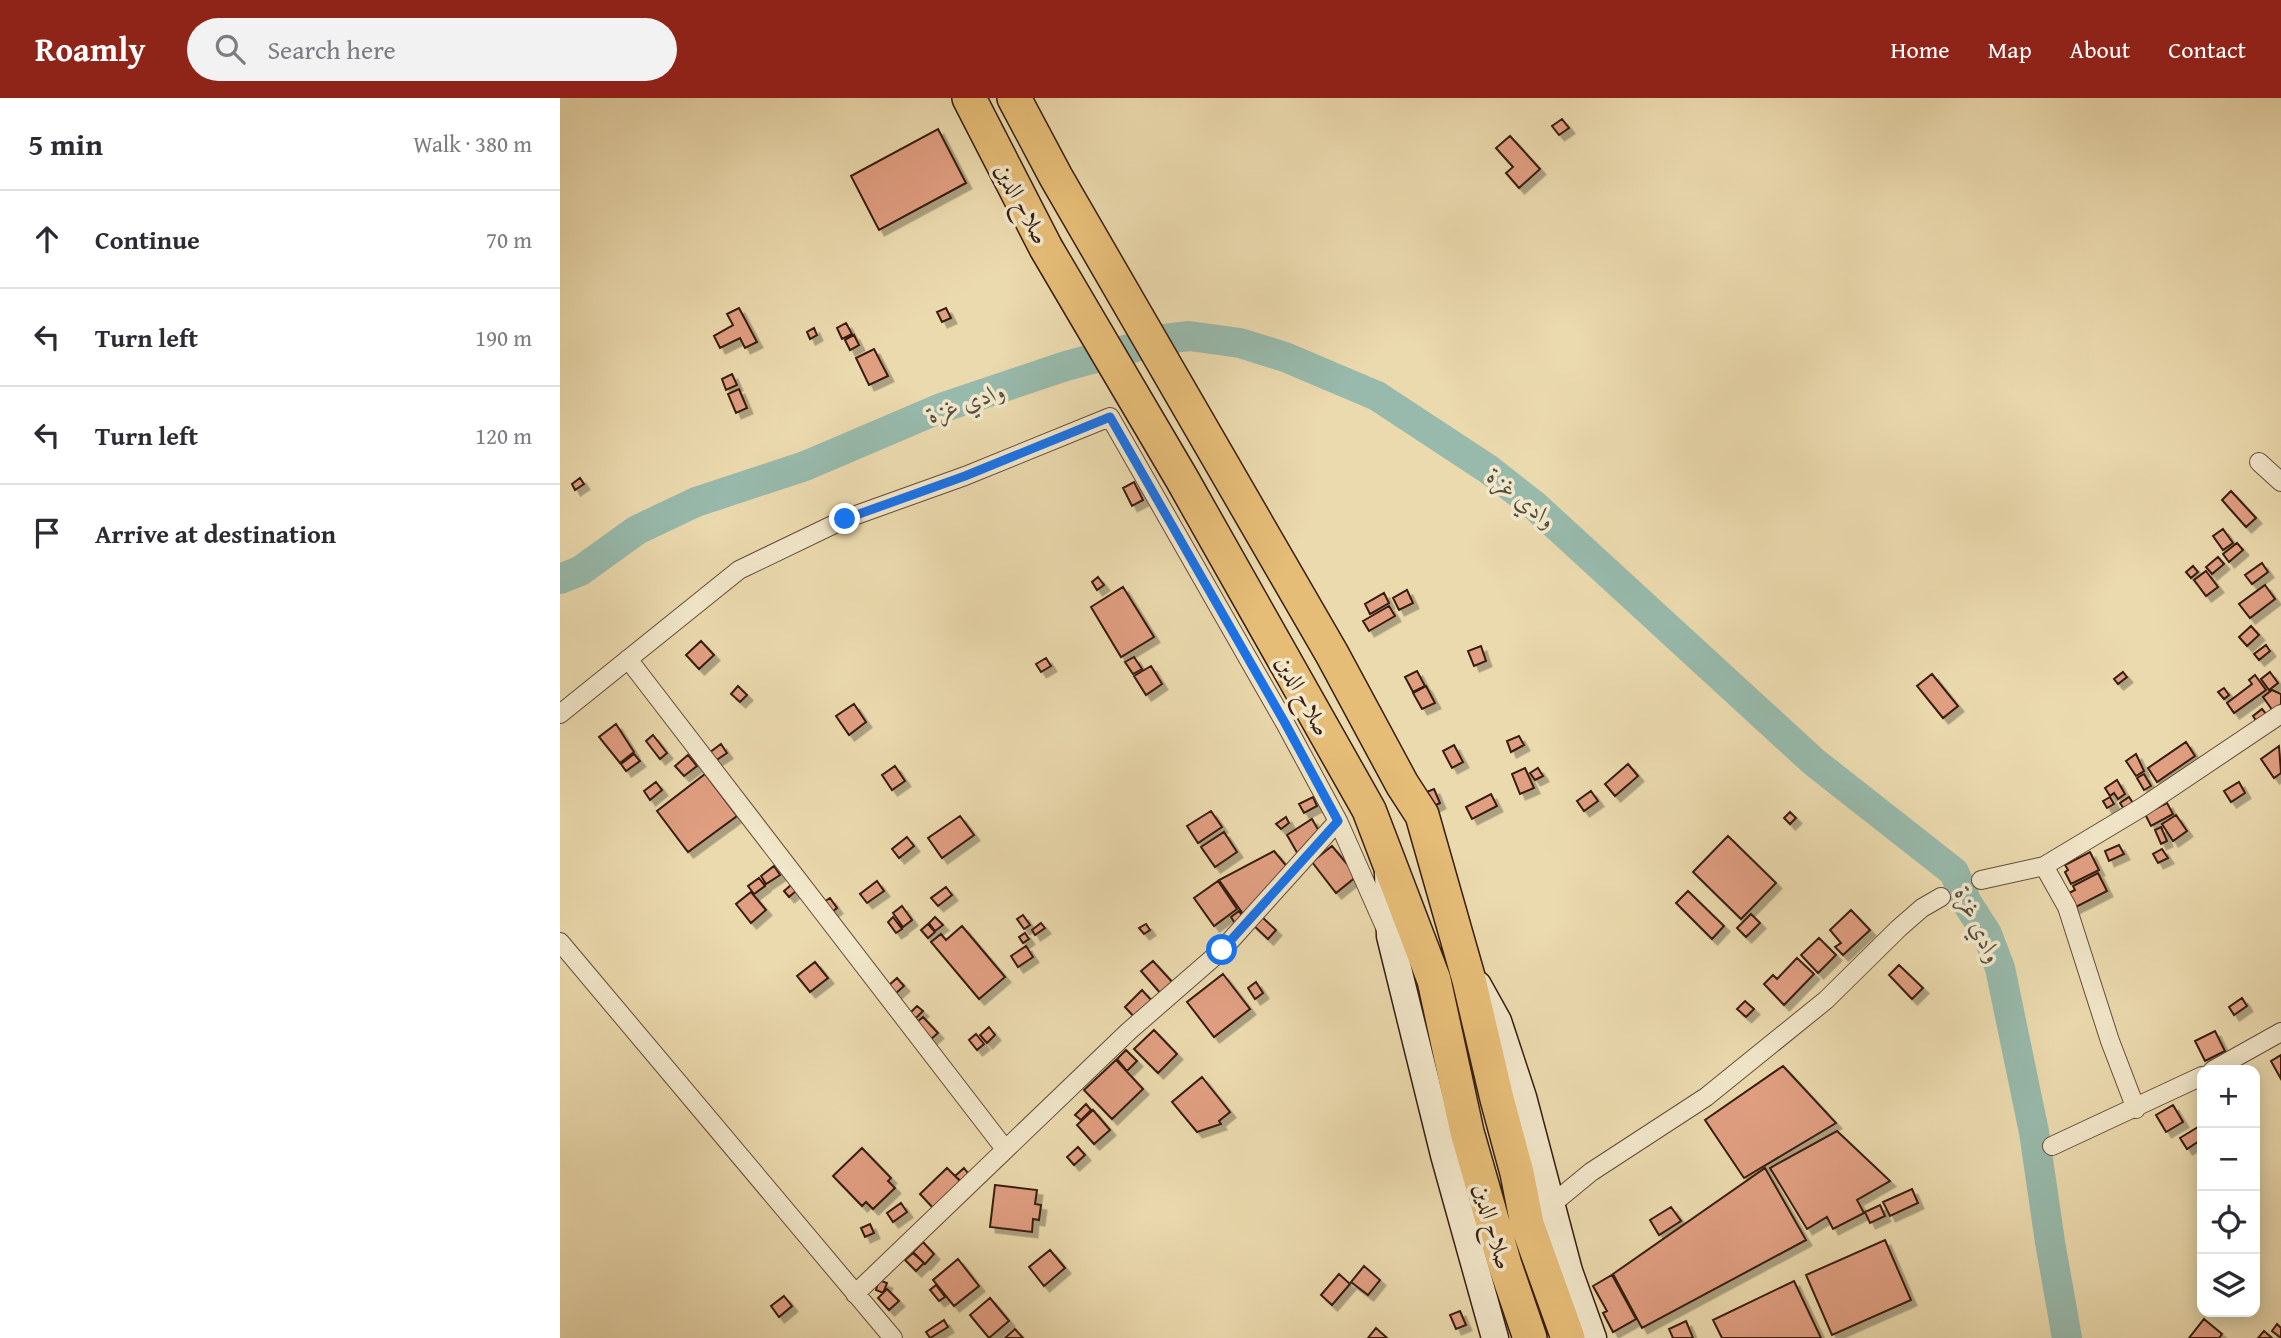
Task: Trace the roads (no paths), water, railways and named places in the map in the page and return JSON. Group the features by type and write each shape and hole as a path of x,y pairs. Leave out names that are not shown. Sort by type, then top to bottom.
{"highway":[{"name":"صلاح الدين","path":"968,98 1046,247 1182,479 1369,810 1434,980 1467,1132 1505,1265 1530,1338"},
{"name":"صلاح الدين","path":"1014,98 1113,278 1332,654 1402,784 1422,815 1464,960 1517,1173 1539,1214 1568,1338"}],"main road":[{"path":"1387,857 1390,936 1444,1155 1495,1338"},
{"path":"1539,1214 1569,1271 1593,1338"}],"street":[{"path":"560,714 739,570 845,519 965,476 1110,417 1338,821 1390,936"},
{"path":"2259,462 2281,482"},
{"path":"628,659 1005,1149"},
{"path":"1981,880 2044,866 2144,806 2281,714"},
{"path":"855,1294 1129,1031 1222,950 1338,821"},
{"path":"2044,866 2067,907 2110,1041 2136,1109"},
{"path":"1539,1214 1591,1172 1706,1097 1826,1000 1922,908 1941,897"},
{"path":"560,942 893,1338"},
{"path":"2222,1065 2281,1032"},
{"path":"2052,1146 2197,1078"}],"waterway":[{"name":"وادي غزة","path":"560,579 580,571 637,530 696,502 805,466 941,408 1066,366 1165,339 1189,336 1240,343 1285,357 1377,396 1488,469 1534,505 1814,762 1954,872 1967,903 1987,934 2000,968 2034,1132 2067,1338"}]}
